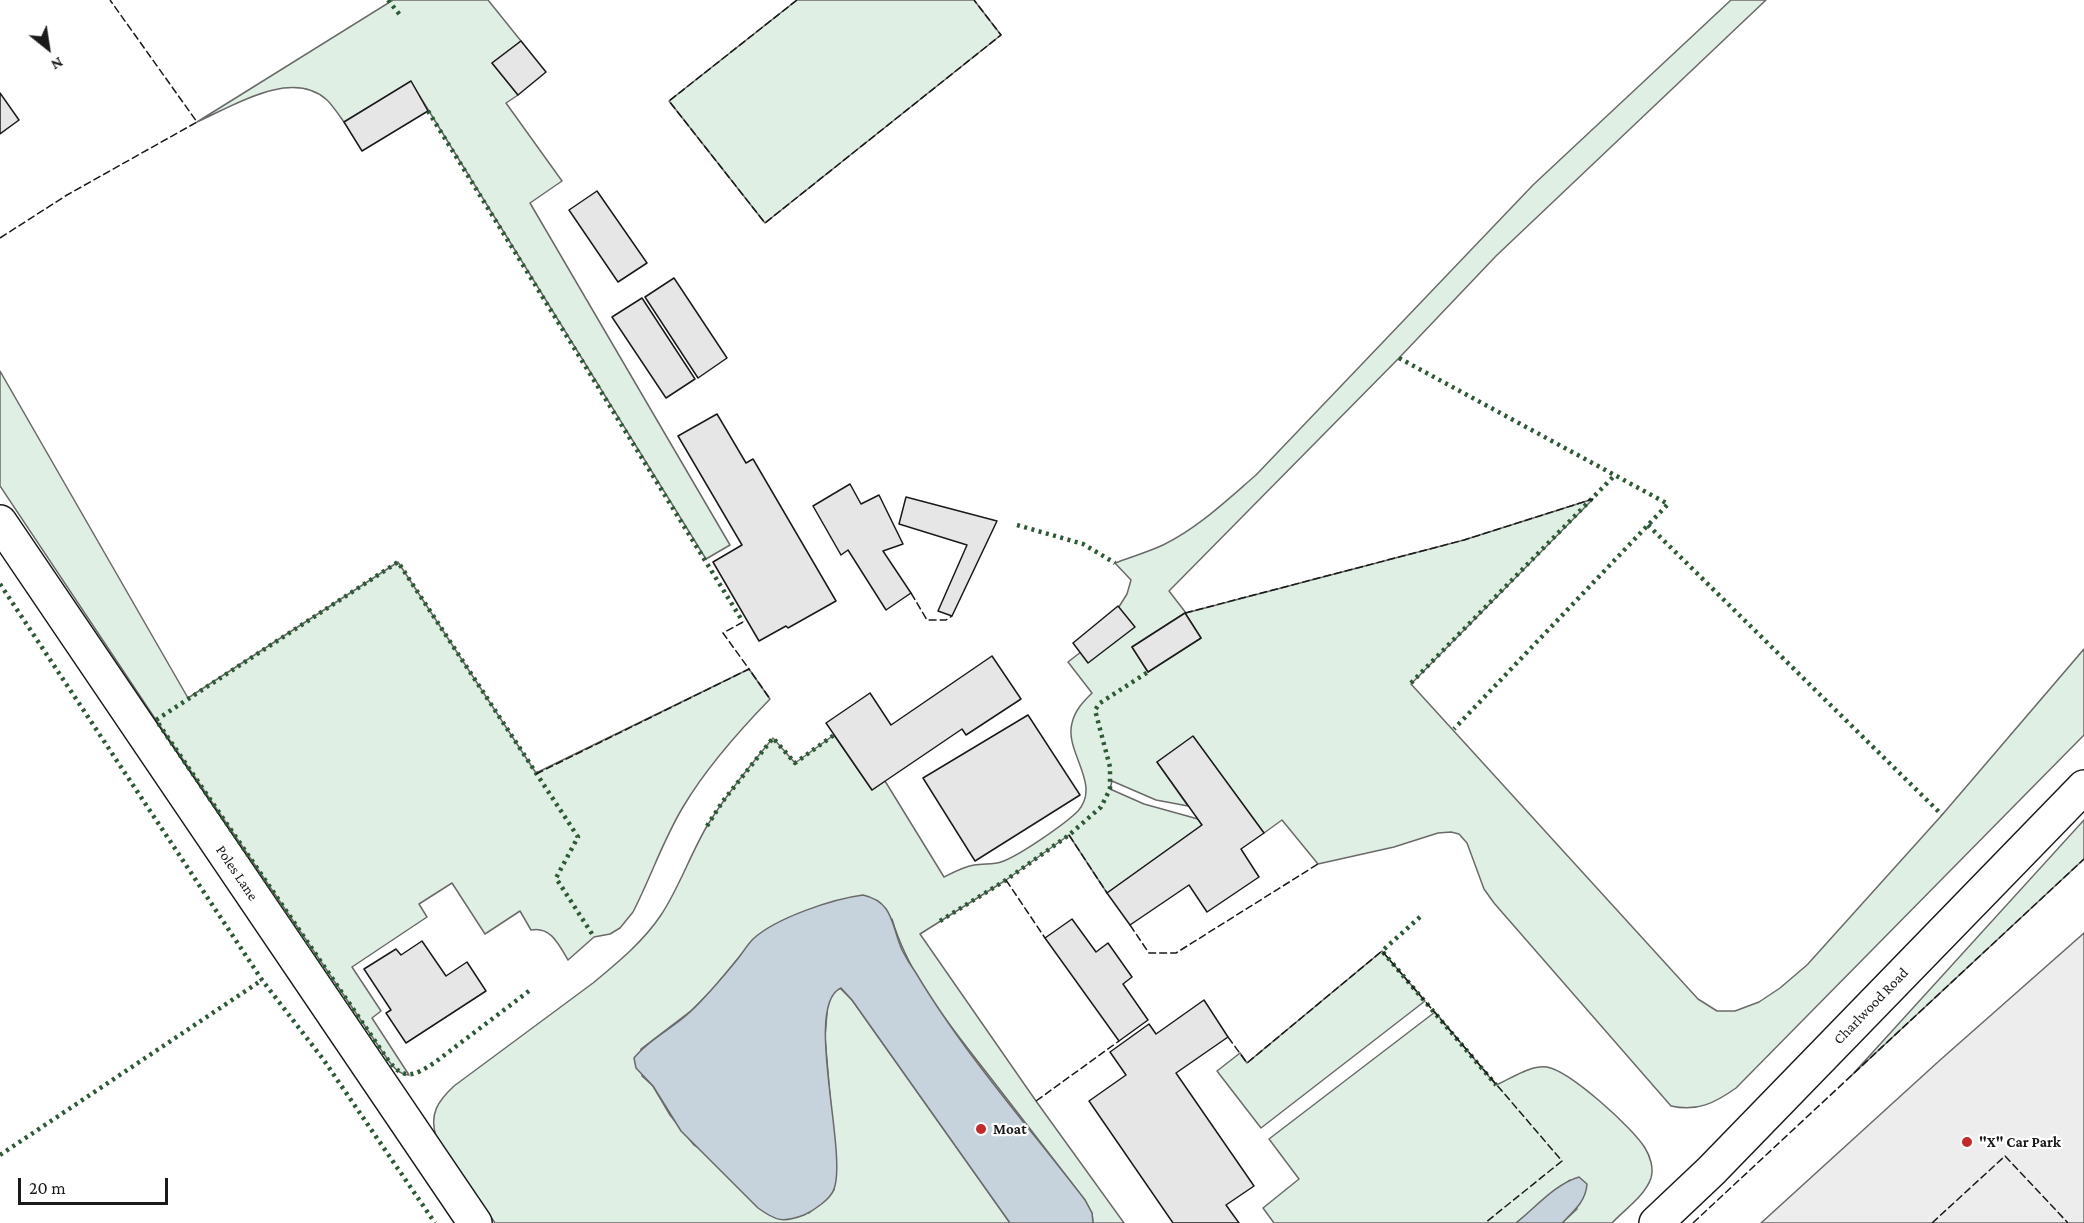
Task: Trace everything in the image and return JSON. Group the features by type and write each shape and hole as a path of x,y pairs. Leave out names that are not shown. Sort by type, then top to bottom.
{"street":[{"name":"Poles Lane","path":"0,522 475,1223"},
{"name":"Charlwood Road","path":"1656,1223 1719,1162 2084,787"}],"green space":[{"path":"393,0 488,0 521,41 492,63 518,95 506,103 562,181 530,203 730,545 706,559 411,82 344,122 327,100 313,91 297,88 262,93 197,122"},
{"path":"797,0 974,0 1001,35 765,223 669,101"},
{"path":"1731,0 1766,0 1496,256 1399,358 1169,591 1186,613 1464,540 1593,499 1411,684 1698,999 1717,1011 1735,1011 1759,1002 1807,965 1942,815 2084,649 2084,735 1736,1088 1705,1105 1689,1108 1671,1106 1494,903 1484,889 1467,843 1459,834 1438,833 1394,847 1318,864 1282,820 1264,833 1193,737 1157,762 1188,806 1156,800 1112,781 1110,789 1144,804 1198,819 1202,825 1107,893 1069,835 1006,880 920,934 1124,1223 1093,1223 1092,1213 1085,1200 934,1002 909,962 892,919 815,909 775,925 753,940 713,989 692,1010 641,1049 642,1076 653,1086 670,1115 694,1145 809,1213 834,1190 835,1156 825,1037 828,1001 834,991 840,988 852,1000 1010,1223 495,1223 436,1136 434,1114 436,1108 454,1086 593,983 646,934 667,905 714,815 773,738 795,763 834,735 872,790 885,781 944,877 977,864 1001,862 1053,831 1078,811 1084,801 1086,790 1085,779 1071,734 1075,714 1092,693 1068,662 1100,637 1127,594 1131,580 1115,563 1157,548 1176,538 1212,513 1256,475 1533,185","holes":["1185,613 1201,638 1148,672 1132,647"]},
{"path":"0,371 188,698 398,562 536,773 749,669 770,699 723,751 692,793 669,832 633,912 620,928 610,934 594,937 568,960 554,938 544,931 531,930 520,911 485,934 452,883 419,904 427,917 352,967 381,1011 372,1018 409,1075 402,1073 388,1060 156,720 0,486"},
{"path":"2084,820 2084,859 1852,1075"},
{"path":"1382,951 1425,1001 1261,1128 1217,1071 1240,1053 1247,1063"},
{"path":"1435,1012 1496,1085 1534,1068 1547,1067 1585,1089 1628,1127 1650,1158 1651,1178 1639,1197 1612,1223 1562,1223 1577,1209 1570,1180 1516,1223 1274,1223 1263,1208 1299,1179 1269,1139"}],"shaded area":[{"path":"863,895 873,898 886,909 904,953 934,1002 975,1060 1085,1200 1092,1213 1093,1223 1010,1223 852,1000 841,988 830,1000 826,1021 828,1081 836,1144 837,1170 834,1189 826,1201 804,1215 785,1220 770,1216 758,1208 681,1131 653,1086 636,1068 634,1058 640,1051 696,1006 751,941 763,931 805,911"},
{"name":"\"X\" Car Park","path":"2084,933 2084,1223 1761,1223 1939,1061"},
{"path":"1579,1177 1587,1184 1584,1196 1579,1205 1562,1223 1516,1223 1562,1185"}],"building":[{"path":"521,41 546,72 518,95 492,63"},
{"path":"411,81 428,111 362,151 344,122"},
{"path":"0,93 19,120 0,134"},
{"path":"597,191 647,263 618,282 569,210"},
{"path":"674,278 727,358 698,378 645,297"},
{"path":"642,298 695,379 666,398 612,317"},
{"path":"717,414 746,463 753,459 836,601 788,628 786,626 759,641 713,562 742,545 678,436"},
{"path":"850,484 861,504 879,495 903,544 883,551 911,593 886,610 848,550 841,555 813,506"},
{"path":"906,497 997,521 952,616 938,611 967,545 899,524"},
{"path":"1118,606 1135,627 1088,663 1073,643"},
{"path":"1185,613 1201,638 1148,672 1132,647"},
{"path":"992,656 1021,699 966,735 962,729 872,790 826,723 870,693 891,725"},
{"path":"1028,715 1080,795 975,861 923,778"},
{"path":"1193,736 1264,833 1241,849 1259,877 1207,912 1189,885 1130,925 1107,893 1202,825 1157,762"},
{"path":"1072,919 1096,952 1108,943 1132,977 1123,984 1148,1020 1119,1041 1045,938"},
{"path":"422,941 446,976 467,962 486,991 406,1043 386,1013 391,1010 364,969 396,949 401,955"},
{"path":"1204,1000 1228,1037 1176,1073 1254,1186 1226,1205 1239,1223 1173,1223 1089,1101 1126,1075 1110,1052 1149,1024 1156,1034"}],"hedge":[{"path":"388,0 400,15"},
{"path":"428,111 743,622"},
{"path":"1399,358 1668,504 1454,729"},
{"path":"1411,683 1615,475"},
{"path":"1017,525 1083,544 1115,563"},
{"path":"1648,525 1942,815"},
{"path":"529,991 434,1063 415,1073 404,1074 399,1071 388,1060 156,720 398,562 578,837 556,878 594,937"},
{"path":"0,584 262,980 323,1059 435,1223"},
{"path":"940,921 1006,880 1069,835 1101,807 1110,789 1110,767 1095,710 1100,703 1148,672"},
{"path":"707,826 723,801 773,738 795,763 834,735"},
{"path":"1420,917 1382,951 1496,1085"},
{"path":"0,1155 262,980"}],"fence":[{"path":"0,238 67,195 197,122 110,0"},
{"path":"797,0 669,101 765,223 1001,35 974,0"},
{"path":"1185,613 1464,540 1593,499"},
{"path":"911,593 927,620 946,620 952,616"},
{"path":"743,622 723,633 749,669"},
{"path":"536,774 749,669 770,699"},
{"path":"1069,835 1107,893"},
{"path":"1693,1223 2084,859"},
{"path":"1130,925 1149,953 1176,953 1318,864"},
{"path":"1006,880 1045,938"},
{"path":"1228,1037 1247,1063 1382,951 1562,1161 1485,1223"},
{"path":"1036,1101 1119,1041"},
{"path":"1932,1223 2005,1156 2068,1223"}],"place":[{"name":"Moat","path":"981,1129"},
{"name":"\"X\" Car Park","path":"1967,1142"}]}
